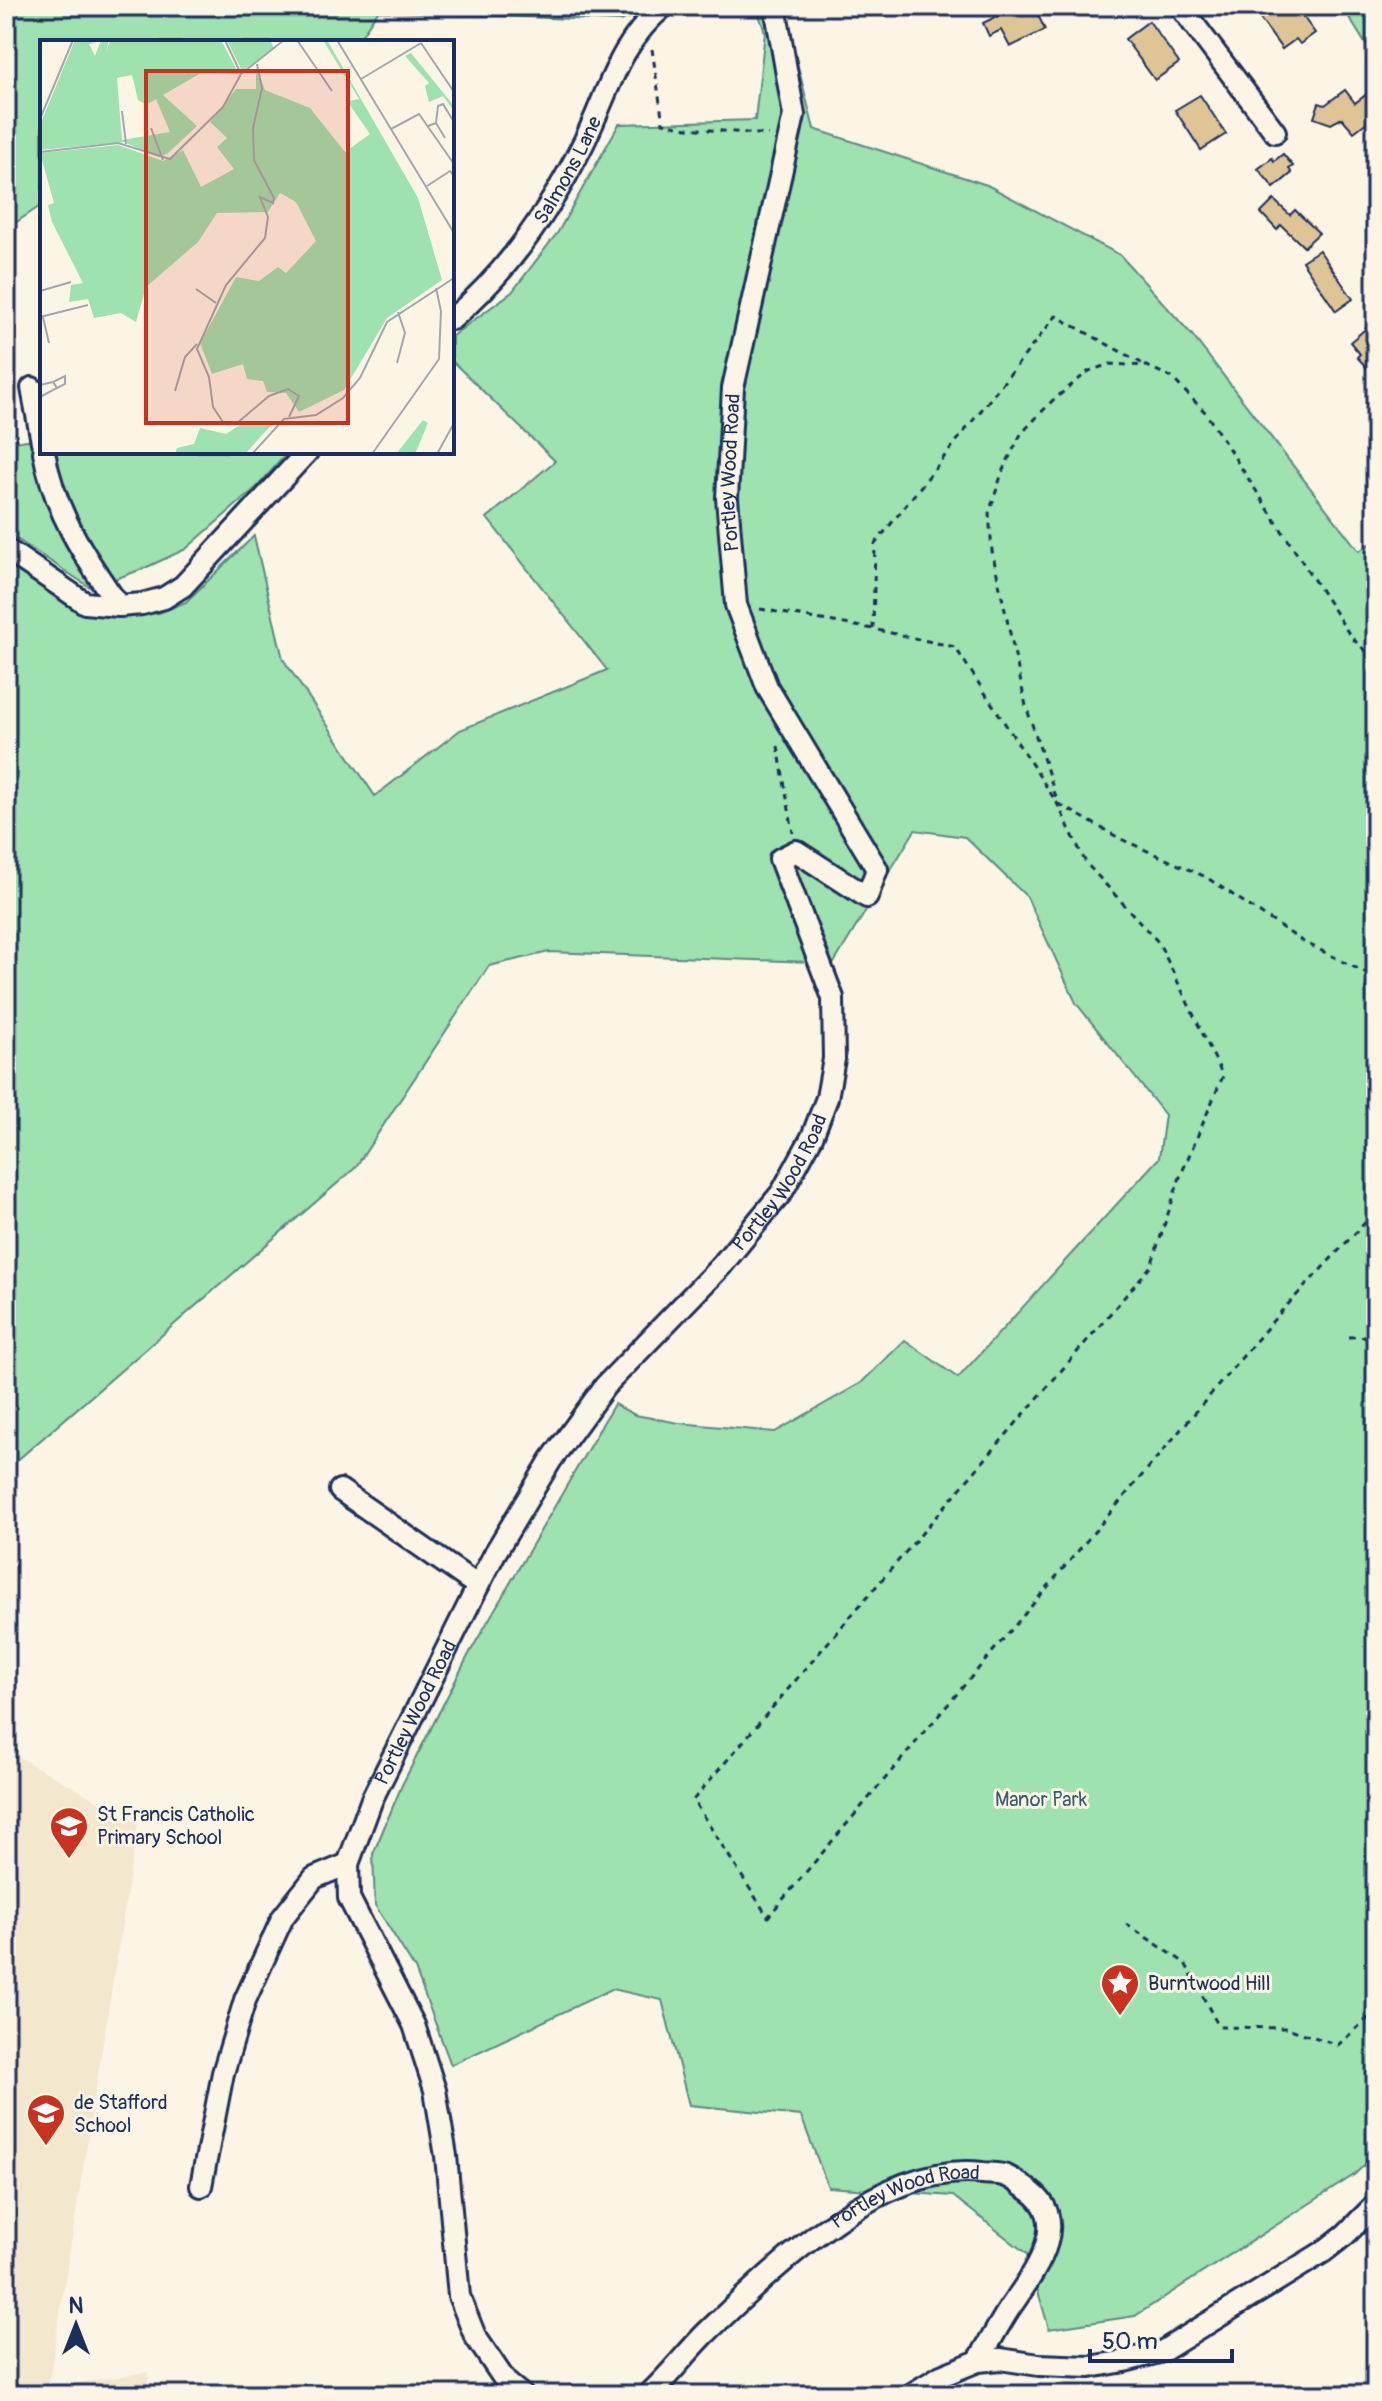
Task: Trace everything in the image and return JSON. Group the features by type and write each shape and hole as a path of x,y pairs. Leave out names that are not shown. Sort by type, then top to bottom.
{"street":[{"name":"Portley Wood Road","path":"522,2395 506,2382 475,2336 459,2296 446,2156 435,2090 414,2025 349,1898 348,1864 372,1799 478,1586 551,1460 598,1395 721,1266 782,1192 812,1137 827,1098 834,1059 833,998 780,859 796,851 867,897 877,869 767,687 736,605 727,498 733,388 794,115 775,6"},
{"path":"1180,6 1275,132"},
{"name":"Salmons Lane","path":"454,317 475,300 526,241 566,176 629,43 651,10"},
{"path":"32,388 40,431"},
{"path":"44,454 48,475 68,528 119,606"},
{"path":"6,549 85,603 119,606 164,598 183,586 305,454"},
{"path":"340,1490 478,1586"},
{"path":"201,2186 223,2073 245,2000 283,1917 314,1878 348,1864"},
{"name":"Portley Wood Road","path":"648,2395 705,2334 807,2243 843,2216 895,2186 933,2174 968,2171 1006,2176 1036,2195 1049,2216 1047,2246 1028,2283 978,2361"},
{"path":"910,2395 941,2376 978,2361 1000,2359 1039,2365 1090,2367 1163,2351 1323,2252 1376,2204"}],"path":[{"path":"652,49 663,123 789,137"},
{"path":"873,629 875,544 1056,316 1171,377 1205,412 1351,637 1376,661"},
{"path":"1147,366 1110,364 1089,371 1052,401 1021,434 1003,470 989,513 992,551 1026,706 1057,803 1121,839 1206,877 1302,941 1376,978"},
{"path":"736,605 955,647 1057,803 1086,863 1159,943 1223,1076 1180,1177 1151,1266 693,1800 768,1917 1277,1316 1376,1211"},
{"path":"778,742 796,851"},
{"path":"1349,1337 1376,1336"},
{"path":"1126,1924 1185,1963 1219,2027 1287,2028 1338,2045 1376,2011"}],"shaded area":[{"name":"de Stafford School","path":"6,1750 138,1823 48,2388 147,2372 150,2395 6,2395"}],"green space":[{"path":"6,6 625,6 633,16 620,21 378,11 358,40 40,40 40,206 6,229"},
{"name":"Manor Park","path":"756,6 783,8 814,129 987,185 1120,255 1192,335 1359,551 1376,540 1376,2154 1354,2175 1135,2316 1049,2329 1027,2254 953,2196 828,2187 801,2116 689,2105 662,2000 612,1989 451,2065 415,1969 375,1905 373,1854 402,1785 469,1654 614,1404 635,1415 679,1423 775,1432 861,1383 905,1340 958,1378 1159,1158 1165,1115 1076,1003 1027,897 965,837 915,830 834,963 549,952 489,966 355,1168 6,1470 6,564 82,612 120,617 159,613 186,602 254,536 283,659 375,796 460,730 607,670 487,518 555,461 454,363 454,335 512,292 558,232 619,124 755,120 765,32"},
{"path":"1342,6 1365,6 1376,25 1376,61"},
{"path":"40,438 40,454 286,454 257,487 186,549 91,588 6,532 6,443"}],"building":[{"path":"1001,6 1034,6 1045,30 1010,47 1001,30 989,36 983,23 1004,13"},
{"path":"1262,6 1285,6 1291,15 1298,10 1315,33 1300,44 1296,39 1282,49 1255,12"},
{"path":"1149,21 1179,63 1155,80 1125,39"},
{"path":"1376,87 1376,115 1354,132 1342,118 1331,124 1314,118 1319,103 1325,105 1345,90 1355,103"},
{"path":"1200,95 1226,134 1201,150 1175,110"},
{"path":"1283,154 1293,166 1289,169 1292,173 1274,188 1258,169"},
{"path":"1274,200 1290,215 1295,210 1319,233 1304,247 1281,225 1277,230 1261,213"},
{"path":"1319,250 1353,299 1336,311 1302,261"},
{"path":"1369,326 1376,335 1376,378 1357,357 1360,354 1350,342"}],"place":[{"name":"St Francis Catholic Primary School","path":"69,1860"},
{"name":"Burntwood Hill","path":"1120,2017"},
{"name":"de Stafford School","path":"46,2147"}]}
